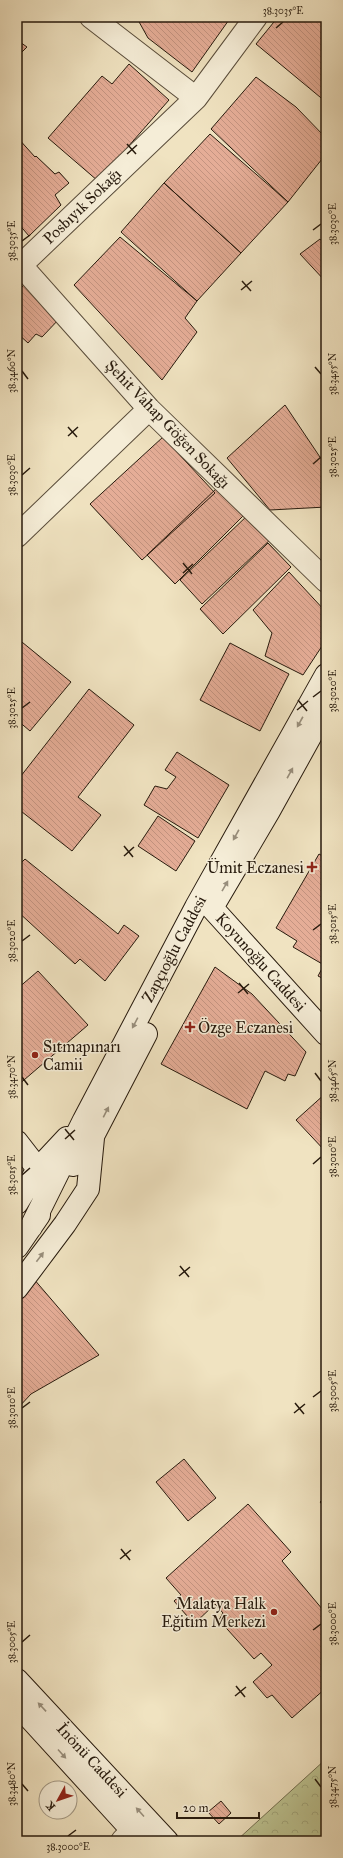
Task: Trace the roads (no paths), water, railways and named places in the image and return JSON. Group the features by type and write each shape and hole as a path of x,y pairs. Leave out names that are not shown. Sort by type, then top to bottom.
{"main road":[{"path":"91,17 196,98"},
{"name":"Posbıyık Sokağı","path":"18,265 196,98 256,17"},
{"name":"Şehit Vahap Göğen Sokağı","path":"18,265 149,409 326,581"},
{"path":"17,536 149,409"},
{"name":"Zapçıoğlu Caddesi","path":"17,1203 38,1169 88,1128 196,907 326,675"},
{"name":"Zapçıoğlu Caddesi","path":"17,1247 31,1227 88,1128 326,708"},
{"name":"Koyunoğlu Caddesi","path":"212,908 326,1034"},
{"name":"Zapçıoğlu Caddesi","path":"17,1288 65,1224 88,1189 88,1128"},
{"path":"17,1142 38,1169"},
{"name":"İnönü Caddesi","path":"17,1680 167,1841"},
{"name":"İnönü Caddesi","path":"17,1704 132,1837"}],"place":[{"name":"Ümit Eczanesi","path":"312,867"},
{"name":"Özge Eczanesi","path":"190,1027"},
{"name":"Sıtmapınarı Camii","path":"35,1055"},
{"name":"Malatya Halk Eğitim Merkezi","path":"274,1612"}]}
